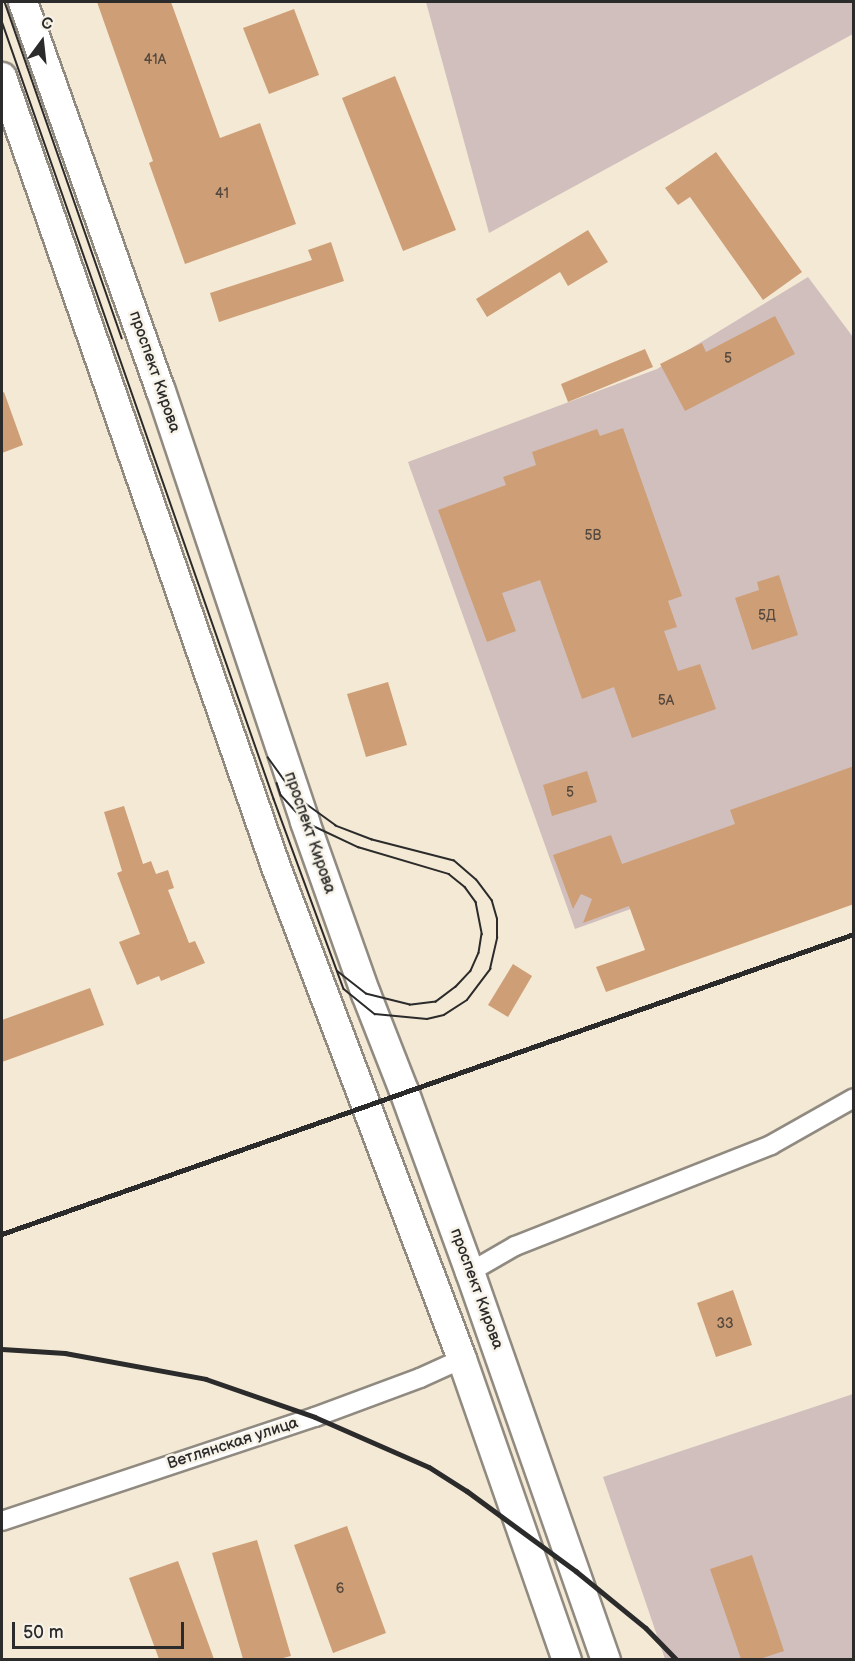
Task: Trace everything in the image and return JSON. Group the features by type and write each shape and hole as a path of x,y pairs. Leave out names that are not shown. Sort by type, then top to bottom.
{"main road":[{"name":"проспект Кирова","path":"23,2 161,391 316,854 470,1272 606,1659"},
{"path":"2,77 276,867 462,1359 567,1659"}],"street":[{"path":"470,1272 515,1246 771,1145 854,1098"},
{"name":"Ветлянская улица","path":"2,1521 315,1417 420,1378 462,1359"}],"shaded area":[{"path":"426,2 853,2 853,34 489,233"},
{"path":"808,277 853,337 853,829 575,929 408,462 657,369"},
{"path":"853,1394 853,1659 665,1659 603,1477"}],"building":[{"path":"97,2 171,2 220,138 260,123 296,224 185,264 149,163 153,161"},
{"path":"294,9 319,75 269,94 243,28"},
{"path":"395,76 456,230 403,251 342,98"},
{"path":"716,152 802,272 763,300 690,197 678,205 665,188"},
{"path":"588,230 608,262 568,286 560,272 487,317 476,299"},
{"path":"331,242 344,281 219,322 210,293 312,260 308,250"},
{"path":"775,316 795,354 685,411 660,364 702,343 706,352"},
{"path":"645,349 653,367 568,402 561,384"},
{"path":"4,392 23,445 2,453 2,393"},
{"path":"623,428 682,596 668,601 677,627 664,631 678,671 700,664 716,709 632,738 614,687 582,699 540,580 502,593 516,631 487,642 438,510 506,485 503,477 536,465 532,452 597,429 600,436"},
{"path":"779,575 798,635 752,650 735,598 759,590 757,582"},
{"path":"388,682 407,745 366,757 347,694"},
{"path":"854,766 854,904 606,992 596,967 645,950 629,906 583,923 592,899 581,894 573,909 553,855 611,835 622,864 735,824 730,810"},
{"path":"587,771 597,802 552,816 543,785"},
{"path":"124,806 143,864 151,861 156,874 168,870 174,888 168,890 189,943 195,941 205,963 161,981 159,976 137,985 119,942 140,934 117,873 122,871 104,812"},
{"path":"513,964 532,976 508,1017 488,1005"},
{"path":"90,988 104,1025 2,1062 2,1020"},
{"path":"733,1290 752,1345 716,1357 697,1303"},
{"path":"347,1526 386,1633 333,1653 294,1545"},
{"path":"257,1540 291,1656 279,1659 243,1659 212,1553"},
{"path":"752,1555 784,1651 760,1659 741,1659 710,1569"},
{"path":"178,1561 214,1659 159,1659 129,1578"}],"tram line":[{"path":"5,2 122,338"},
{"path":"2,21 274,799 344,989 375,1014 427,1019 444,1015 467,1000 490,969 497,938 497,919 492,901 476,880 454,861 372,840 336,826 296,797 268,758"},
{"path":"277,783 281,795 305,822 358,847 449,874 465,887 476,902 482,934 479,953 471,971 456,987 436,1002 410,1005 366,994 338,972"}],"railway":[{"path":"2,1234 854,934"},
{"path":"2,1349 65,1353 206,1379 315,1417 429,1467 467,1491 576,1571 646,1628 677,1660"}]}
